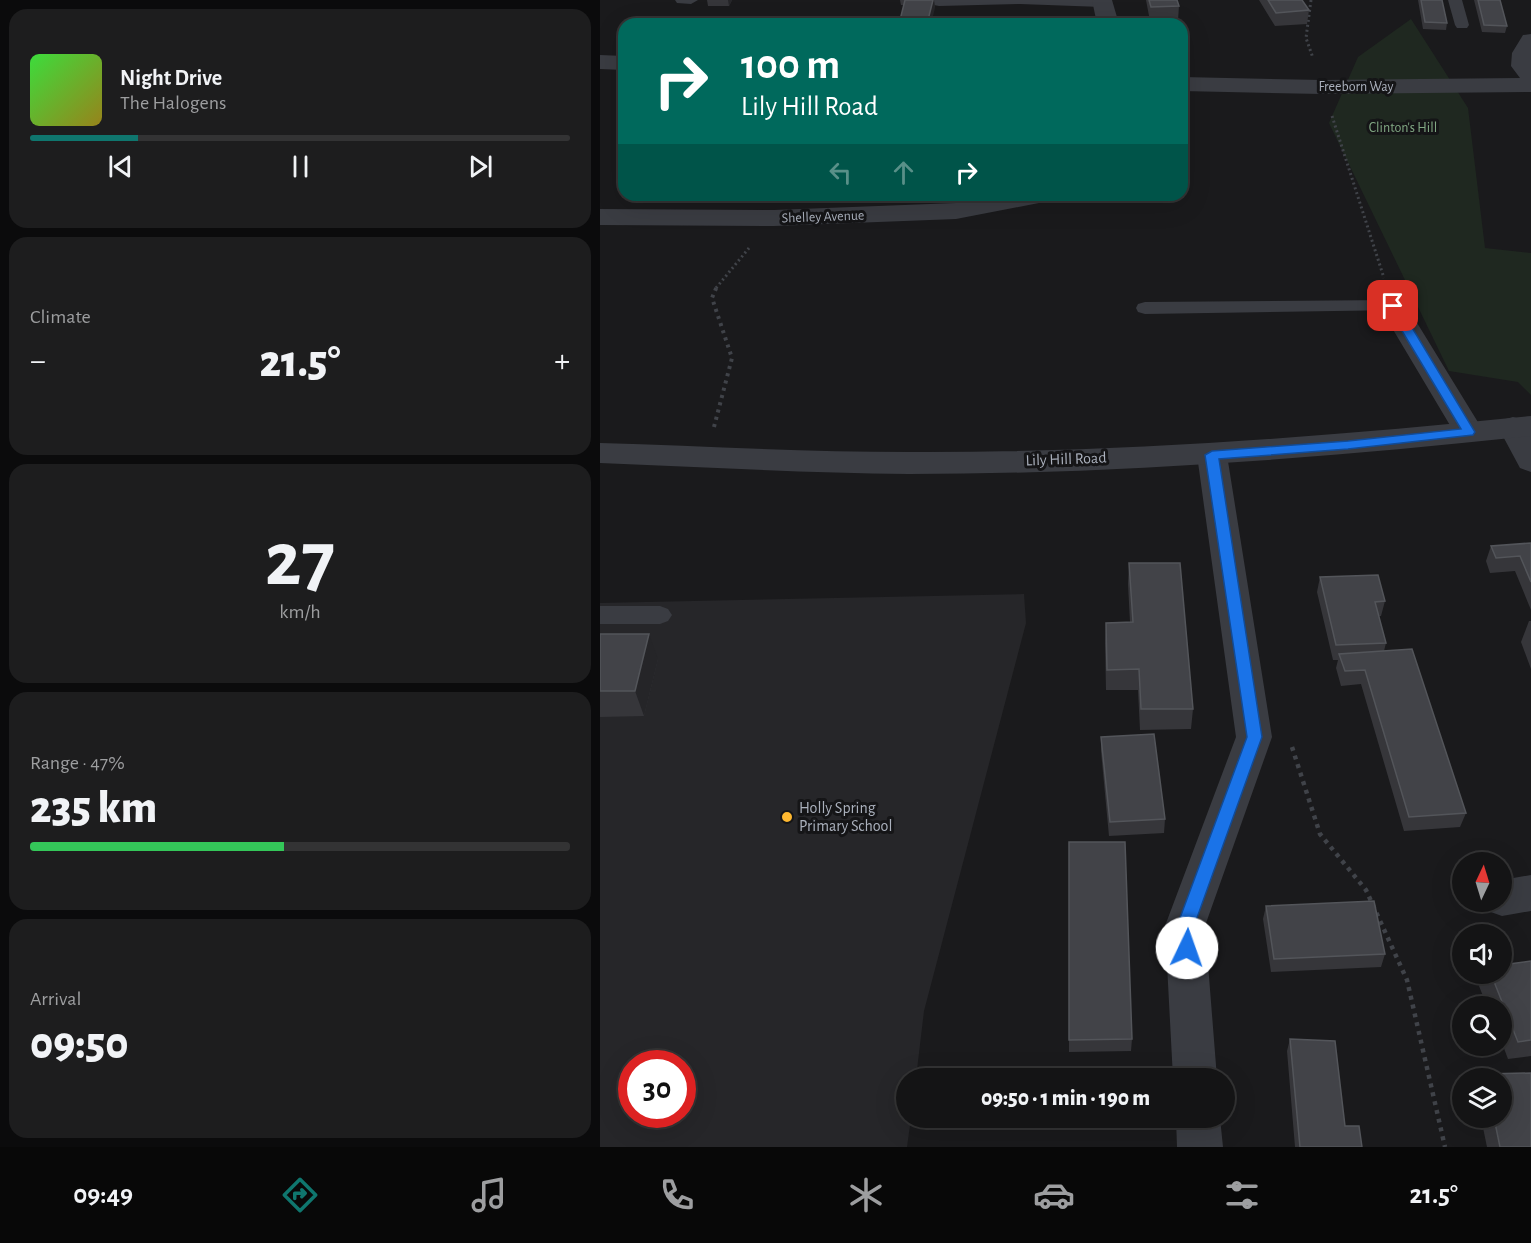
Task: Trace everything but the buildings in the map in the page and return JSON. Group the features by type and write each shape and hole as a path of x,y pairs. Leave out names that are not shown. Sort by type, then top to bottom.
{"street":[{"path":"1102,1 1106,18"},
{"path":"1531,40 1523,52 1522,66 1531,77"},
{"path":"600,62 618,63"},
{"name":"Freeborn Way","path":"1188,84 1322,87 1531,85"},
{"name":"Shelley Avenue","path":"600,217 774,218 956,212 1013,201"},
{"path":"1393,306 1469,432"},
{"path":"1522,427 1531,461"},
{"name":"Lily Hill Road","path":"600,453 909,464 1212,455 1348,445 1522,427"},
{"path":"1194,1068 1185,926 1254,737 1212,455"},
{"path":"1512,896 1531,893"},
{"path":"1199,1128 1200,1147"}],"lane":[{"path":"682,0 691,0"},
{"path":"940,0 939,2 1102,1"},
{"path":"1455,0 1462,25"},
{"path":"1144,308 1393,306"},
{"path":"600,615 660,615"}],"path":[{"path":"1311,0 1306,38 1393,306"},
{"path":"705,458 732,358 712,298 717,286 774,218"},
{"path":"1251,716 1286,729 1320,834 1366,890 1407,980 1445,1147"}],"shaded area":[{"name":"Holly Spring Primary School","path":"1024,594 1026,623 924,1011 917,1068 896,1068 896,1128 910,1128 907,1147 600,1147 600,603"}],"green space":[{"name":"Clinton's Hill","path":"1411,19 1468,108 1485,248 1531,253 1531,395 1518,382 1449,371 1329,123 1358,57"}],"place":[{"name":"Holly Spring Primary School","path":"787,817"}],"route":[{"path":"1187,948 1185,926 1254,737 1212,455 1348,445 1469,432 1393,306"}]}
